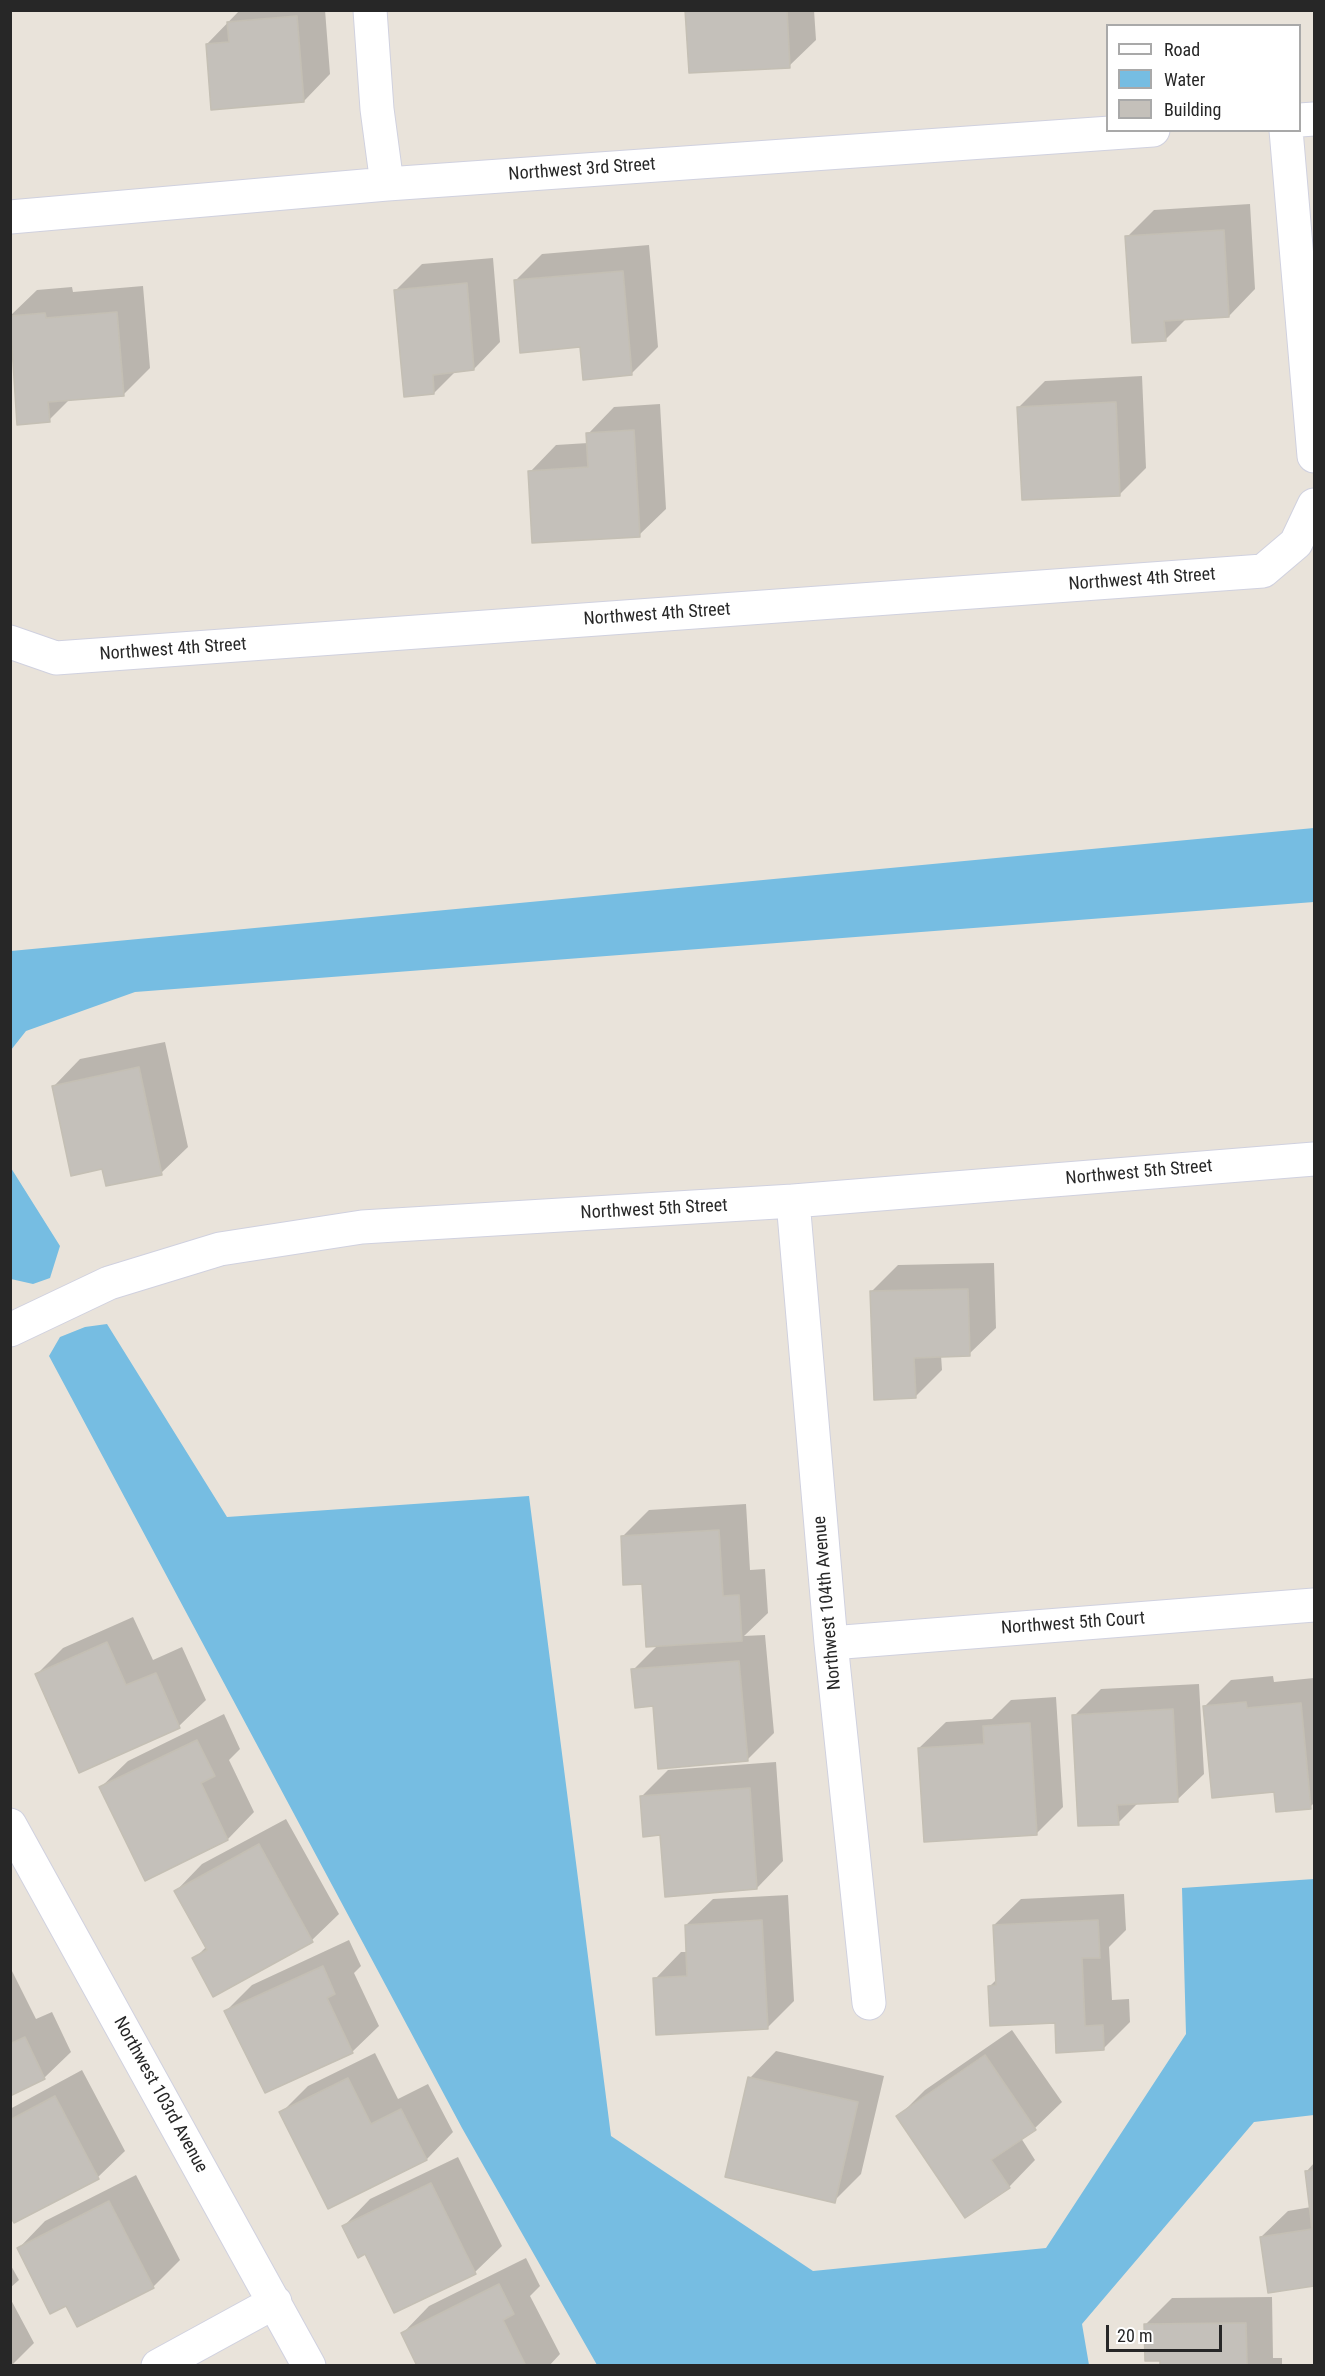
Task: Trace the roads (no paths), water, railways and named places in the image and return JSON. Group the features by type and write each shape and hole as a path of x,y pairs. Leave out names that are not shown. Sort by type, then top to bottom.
{"street":[{"path":"370,10 377,109 387,184"},
{"name":"Northwest 3rd Street","path":"10,217 387,184 1125,132"},
{"path":"1286,132 1314,456"},
{"name":"Northwest 4th Street","path":"10,642 56,658 1263,571 1296,543 1314,505"},
{"name":"Northwest 5th Street","path":"10,1330 109,1283 220,1249 362,1227 793,1201 1314,1158"},
{"name":"Northwest 104th Avenue","path":"793,1201 831,1642 869,2003"},
{"name":"Northwest 5th Court","path":"831,1642 1314,1605"},
{"name":"Northwest 103rd Avenue","path":"10,1825 309,2366"},
{"path":"158,2366 275,2302"}],"water":[{"path":"1314,828 1314,902 135,992 26,1031 11,1050 11,951"},
{"path":"11,1168 60,1246 50,1278 33,1284 11,1279"},
{"path":"107,1324 227,1517 529,1496 611,2136 813,2271 1046,2248 1186,2034 1182,1888 1314,1879 1314,2115 1254,2122 1082,2324 1089,2365 597,2365 462,2128 49,1356 60,1337 85,1327"}]}
